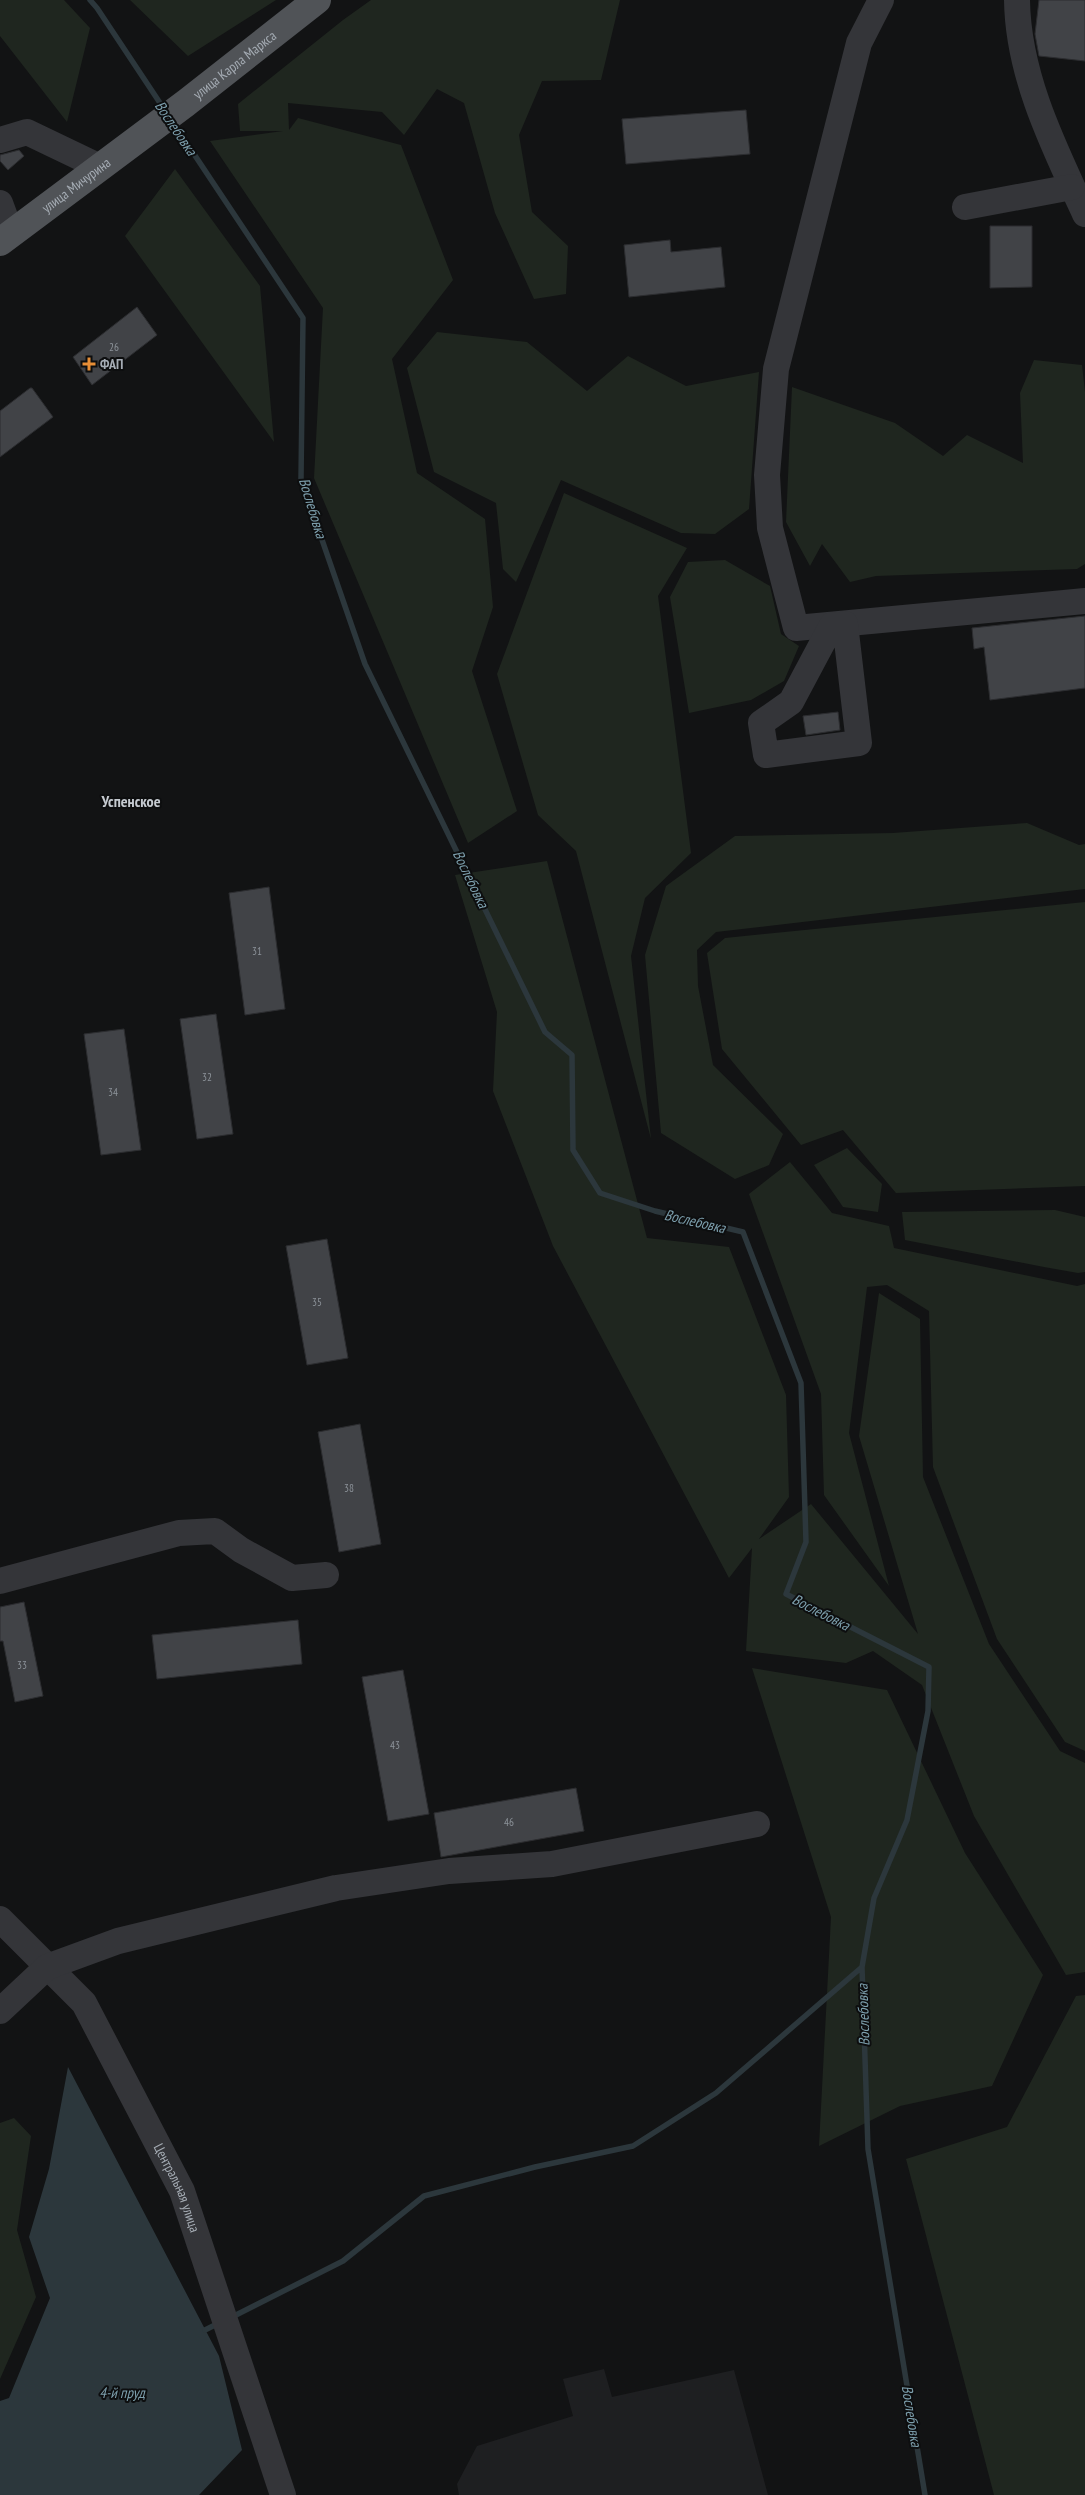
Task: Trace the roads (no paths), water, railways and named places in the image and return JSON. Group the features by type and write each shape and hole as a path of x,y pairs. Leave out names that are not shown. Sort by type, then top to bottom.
{"main road":[{"name":"улица Карла Маркса","path":"152,128 316,0"},
{"name":"улица Мичурина","path":"5,238 152,128"}],"street":[{"path":"881,0 859,43 776,369 768,465 770,528 796,628 1085,601"},
{"path":"1017,0 1017,22 1032,91 1085,214"},
{"path":"0,140 27,132 100,167"},
{"path":"965,207 1072,187"},
{"path":"0,203 5,238"},
{"path":"838,624 858,743 766,755 762,723 791,702 838,624"},
{"path":"0,1580 179,1533 215,1531 241,1550 292,1578 326,1575"},
{"path":"0,2011 47,1967 118,1941 336,1888 449,1871 552,1864 757,1824"},
{"name":"Центральная улица","path":"0,1919 84,2004 182,2191 283,2495"}],"water":[{"name":"4-й пруд","path":"68,2067 219,2356 242,2450 199,2495 0,2495 0,2401 9,2398 50,2298 29,2237 49,2169"}],"waterway":[{"name":"Вослебовка","path":"90,0 164,109"},
{"name":"Вослебовка","path":"172,121 303,318 301,479 365,664 545,1032 572,1055 573,1150 600,1193 655,1211 743,1232 801,1383 806,1542 786,1594 929,1667 928,1711 907,1820 874,1898 862,1967 868,2149 925,2495"},
{"path":"230,2318 343,2261 424,2196 535,2167 633,2146 716,2093 862,1967"},
{"path":"205,2330 219,2323"}],"place":[{"name":"ФАП","path":"89,364"}],"district":[{"name":"Успенское","path":"131,801"}]}
